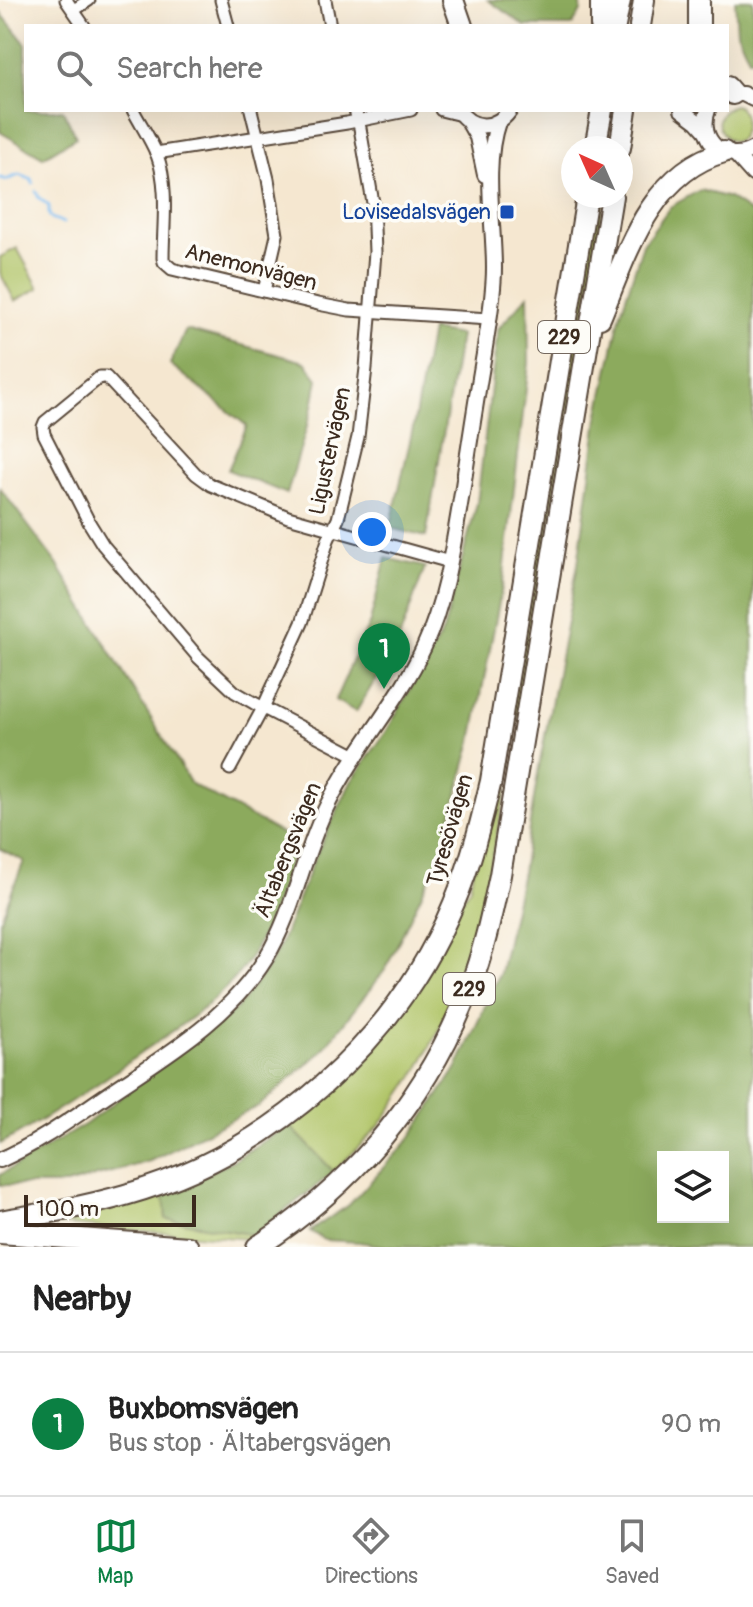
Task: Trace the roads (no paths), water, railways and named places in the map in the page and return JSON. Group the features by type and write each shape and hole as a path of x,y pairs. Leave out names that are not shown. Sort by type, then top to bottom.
{"highway":[{"path":"439,0 445,24"},
{"path":"453,0 461,24"},
{"path":"601,0 601,24"},
{"path":"615,24 620,0"},
{"path":"640,24 644,0"},
{"path":"699,0 699,24"},
{"path":"622,136 626,112"},
{"path":"597,136 601,113"},
{"path":"586,351 632,243 656,200 688,169 706,158 730,153"},
{"name":"Tyresövägen","path":"0,1221 127,1195 201,1166 261,1133 293,1111 361,1048 401,997 433,946 454,903 491,781 585,208"},
{"name":"229","path":"264,1242 328,1195 383,1139 417,1093 442,1050 471,985 500,875 610,208"},
{"path":"0,1233 188,1247"}],"street":[{"path":"66,0 83,24"},
{"path":"74,10 89,0"},
{"path":"221,0 227,24"},
{"path":"325,0 330,24"},
{"name":"Anemonvägen","path":"134,112 156,153 162,172 164,262 177,271 333,307 489,319"},
{"path":"252,112 268,179 277,235 264,291"},
{"path":"156,153 357,115 389,112"},
{"path":"462,115 478,125 488,126 498,122 508,112"},
{"path":"685,112 698,122 717,148 730,153 746,153 753,149"},
{"path":"706,132 707,112"},
{"name":"Ligustervägen","path":"230,769 263,708 302,623 328,540 338,519 358,437 372,312 375,252 373,203 357,115"},
{"name":"Ältabergsvägen","path":"462,115 477,137 491,211"},
{"name":"Ältabergsvägen","path":"0,1160 55,1129 187,1040 224,1011 240,993 267,956 278,934 333,794 419,657 434,624 450,562 489,319 494,270 492,151 498,122"},
{"path":"730,153 753,174"},
{"path":"356,756 235,692 198,657 103,545 44,434 45,422 100,377 106,377 203,481 288,517 450,562"}],"waterway":[{"path":"0,178 6,180 19,175 31,179 33,183"},
{"path":"36,191 49,206 50,217 63,223"}],"place":[{"name":"Lovisedalsvägen","path":"507,212"},
{"name":"Buxbomsvägen","path":"384,689"}]}
